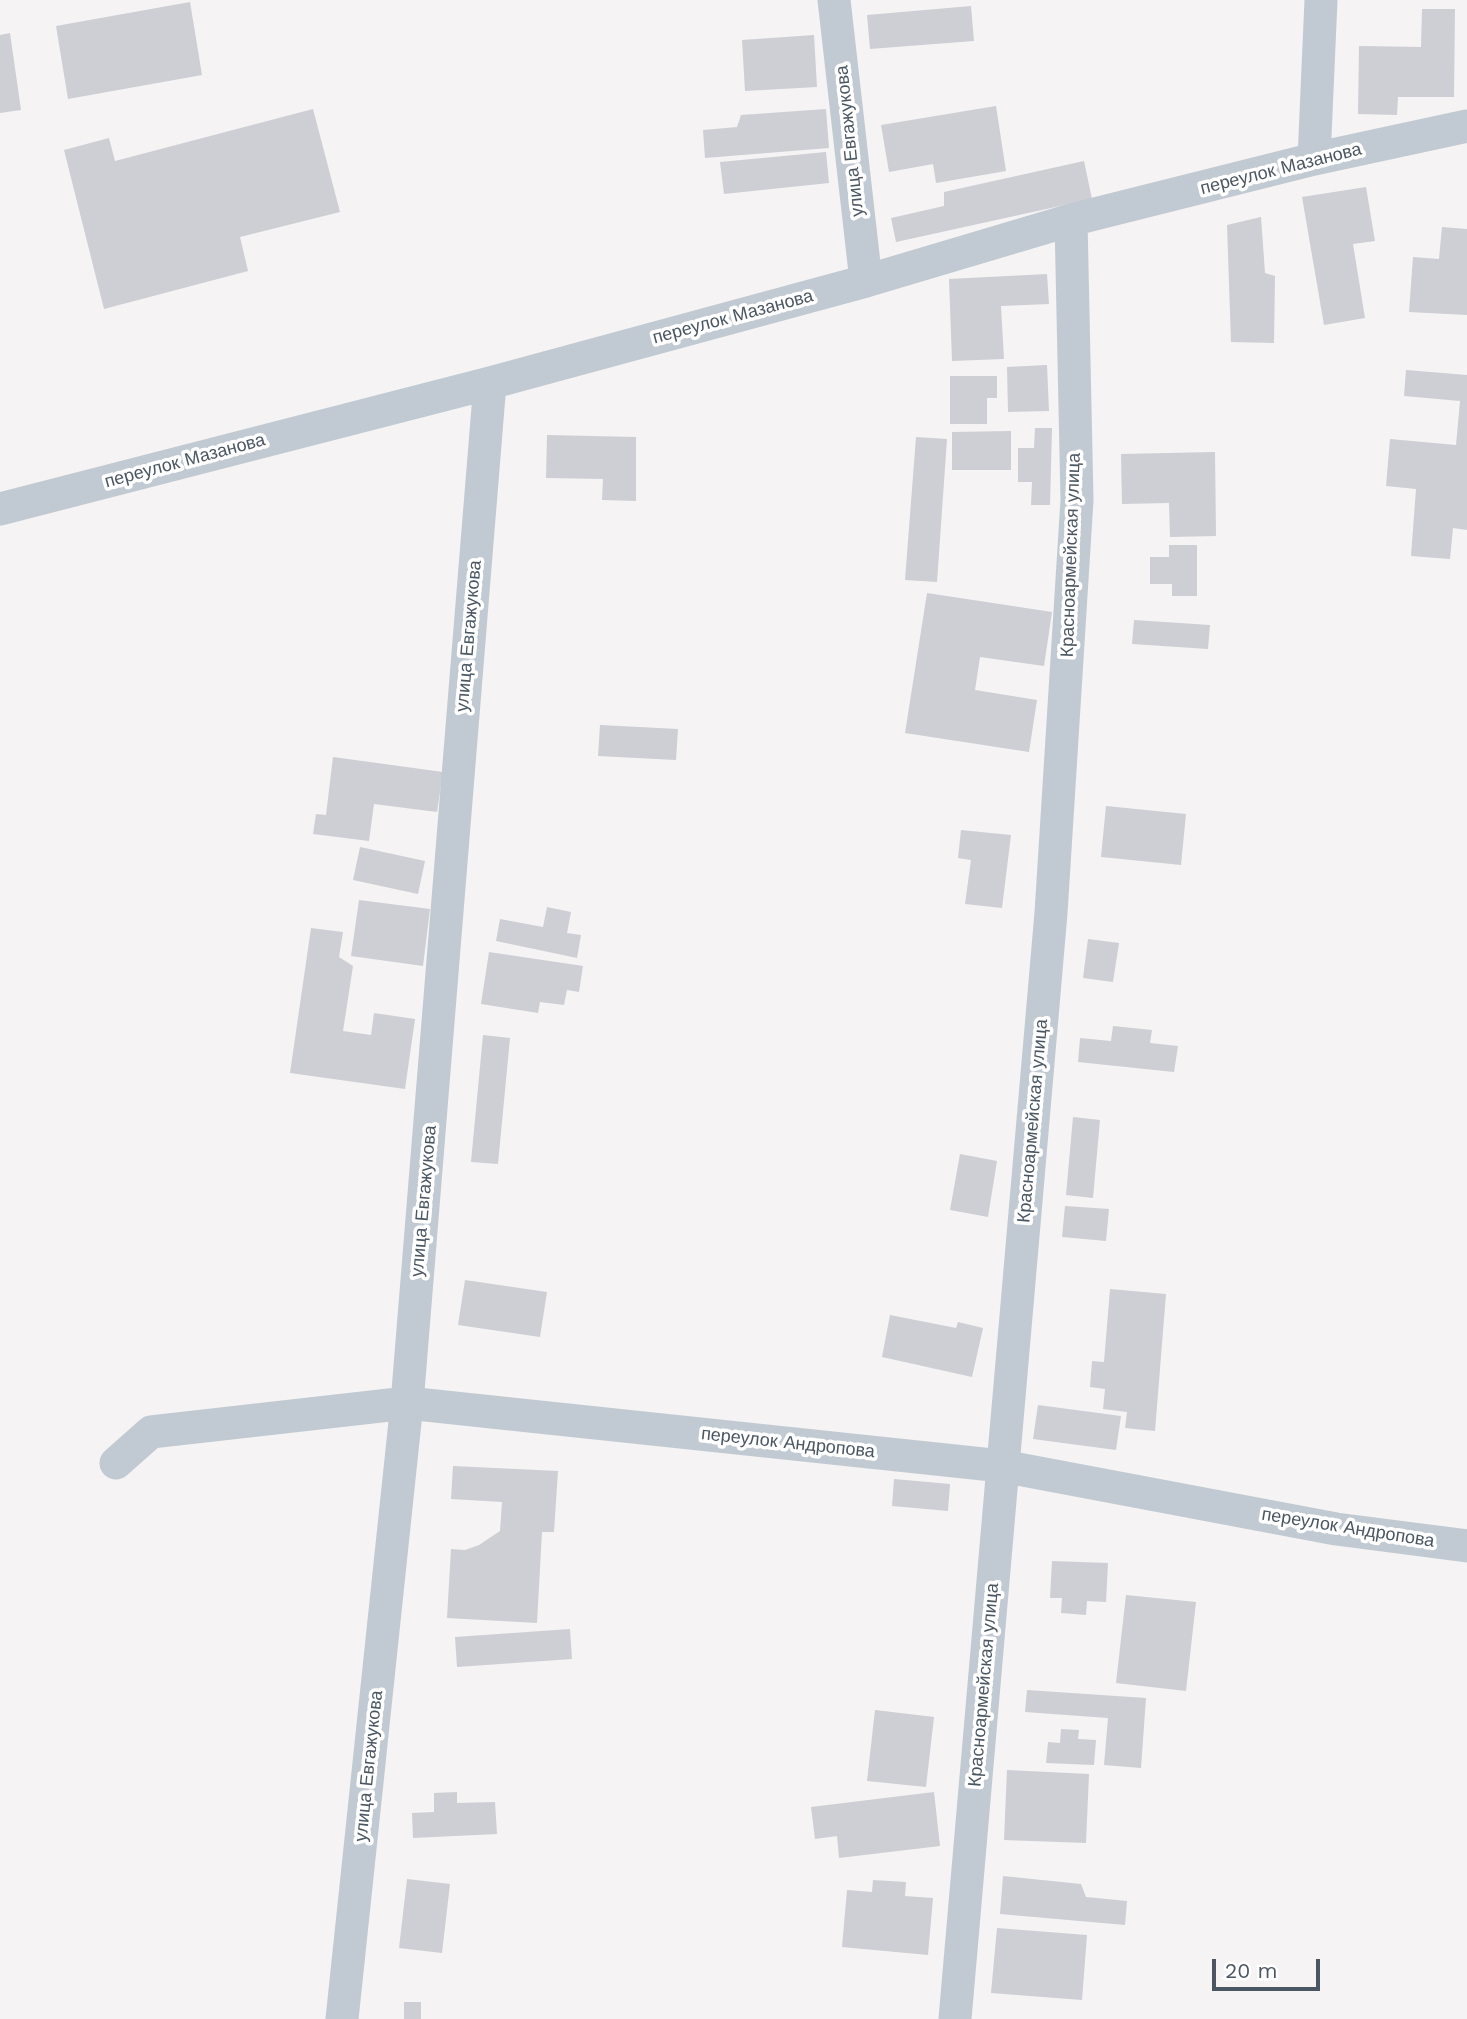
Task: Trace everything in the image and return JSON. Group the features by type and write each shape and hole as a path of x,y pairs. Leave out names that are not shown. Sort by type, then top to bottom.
{"street":[{"name":"улица Евгажукова","path":"834,0 866,281"},
{"path":"1314,159 1321,0"},
{"name":"переулок Мазанова","path":"0,509 489,383 866,281 1071,220 1314,159 1467,126"},
{"name":"Красноармейская улица","path":"955,2019 1050,926 1077,500 1071,220"},
{"name":"улица Евгажукова","path":"342,2019 407,1403 489,383"},
{"name":"переулок Андропова","path":"116,1463 151,1432 407,1403 1002,1466 1336,1529 1467,1546"}],"building":[{"path":"190,2 202,75 68,99 56,26"},
{"path":"971,6 974,41 870,49 867,15"},
{"path":"1422,9 1455,9 1454,97 1398,97 1397,115 1358,114 1359,46 1421,47"},
{"path":"10,33 21,110 0,113 0,35"},
{"path":"814,35 817,87 745,91 742,40"},
{"path":"996,106 1006,171 936,183 933,164 889,172 881,125"},
{"path":"313,109 340,212 240,237 248,271 104,309 64,150 109,138 115,161"},
{"path":"826,109 829,148 705,158 703,130 737,127 741,115"},
{"path":"826,152 829,183 724,194 720,162"},
{"path":"1084,161 1092,199 896,242 891,218 944,206 944,192"},
{"path":"1366,187 1375,241 1353,244 1365,318 1324,325 1302,197"},
{"path":"1261,217 1265,273 1275,276 1274,343 1231,342 1227,225"},
{"path":"1442,227 1467,229 1467,315 1409,312 1413,257 1439,259"},
{"path":"1047,274 1049,304 1001,306 1004,359 952,361 949,279"},
{"path":"1047,365 1049,411 1008,412 1007,367"},
{"path":"1406,370 1467,375 1467,530 1453,528 1450,559 1411,556 1416,489 1386,486 1390,439 1456,445 1460,401 1404,396"},
{"path":"950,376 997,376 997,398 987,398 987,424 950,424"},
{"path":"1035,428 1052,428 1050,505 1031,505 1032,482 1018,482 1018,448 1034,448"},
{"path":"1011,431 1011,470 952,470 952,432"},
{"path":"547,435 636,437 636,501 602,500 603,479 546,478"},
{"path":"916,437 947,439 937,582 905,580"},
{"path":"1215,452 1216,536 1170,537 1169,503 1122,504 1121,454"},
{"path":"1169,545 1197,545 1197,596 1172,596 1172,584 1150,584 1150,557 1169,557"},
{"path":"927,593 1052,612 1044,666 980,657 975,690 1037,700 1029,752 905,733"},
{"path":"1134,620 1210,625 1208,649 1132,644"},
{"path":"600,725 678,729 676,760 598,756"},
{"path":"333,757 443,772 437,812 374,804 369,841 313,834 316,814 326,815"},
{"path":"1106,806 1186,814 1181,865 1101,857"},
{"path":"961,830 1011,835 1002,908 965,904 971,860 958,858"},
{"path":"360,847 425,861 418,894 353,880"},
{"path":"359,900 430,909 423,966 351,956"},
{"path":"547,907 571,912 567,933 581,935 577,958 496,941 500,919 543,927"},
{"path":"311,928 343,932 339,957 353,966 343,1031 371,1035 374,1013 415,1019 405,1089 290,1073"},
{"path":"1088,939 1119,943 1113,982 1083,978"},
{"path":"489,952 583,966 579,992 567,990 564,1005 540,1002 538,1013 481,1004"},
{"path":"1113,1026 1152,1030 1150,1043 1178,1046 1174,1072 1078,1062 1080,1038 1111,1041"},
{"path":"483,1035 510,1038 498,1164 471,1162"},
{"path":"1073,1117 1100,1120 1093,1198 1066,1195"},
{"path":"960,1154 997,1161 988,1217 950,1210"},
{"path":"1065,1206 1109,1209 1106,1241 1062,1237"},
{"path":"465,1280 547,1292 540,1337 458,1325"},
{"path":"1110,1289 1166,1294 1155,1431 1125,1428 1127,1412 1103,1409 1105,1389 1090,1387 1092,1361 1104,1362"},
{"path":"890,1315 956,1328 958,1322 983,1328 972,1377 882,1357"},
{"path":"1038,1405 1121,1416 1116,1450 1033,1439"},
{"path":"453,1466 558,1471 554,1532 542,1532 537,1623 447,1618 451,1549 465,1550 479,1545 500,1531 502,1502 451,1499"},
{"path":"894,1479 950,1484 948,1511 892,1506"},
{"path":"1052,1561 1108,1563 1106,1602 1087,1601 1086,1615 1061,1613 1062,1598 1050,1598"},
{"path":"1126,1595 1196,1602 1186,1691 1116,1683"},
{"path":"570,1629 572,1659 457,1667 455,1637"},
{"path":"1027,1690 1146,1698 1141,1768 1104,1765 1108,1718 1025,1712"},
{"path":"875,1710 934,1717 926,1787 867,1781"},
{"path":"1061,1729 1079,1730 1078,1739 1096,1740 1094,1765 1046,1763 1048,1742 1060,1743"},
{"path":"1007,1770 1089,1774 1086,1843 1004,1840"},
{"path":"457,1792 457,1803 495,1802 497,1834 413,1838 412,1813 434,1812 434,1793"},
{"path":"934,1792 940,1846 839,1858 837,1836 815,1839 811,1807"},
{"path":"1003,1876 1081,1884 1086,1897 1127,1901 1125,1925 1000,1914"},
{"path":"407,1879 450,1884 442,1953 399,1948"},
{"path":"873,1880 906,1882 905,1896 933,1898 928,1955 842,1947 847,1890 872,1892"},
{"path":"997,1928 1087,1935 1082,2000 991,1993"},
{"path":"404,2002 421,2002 421,2019 404,2019"}]}
